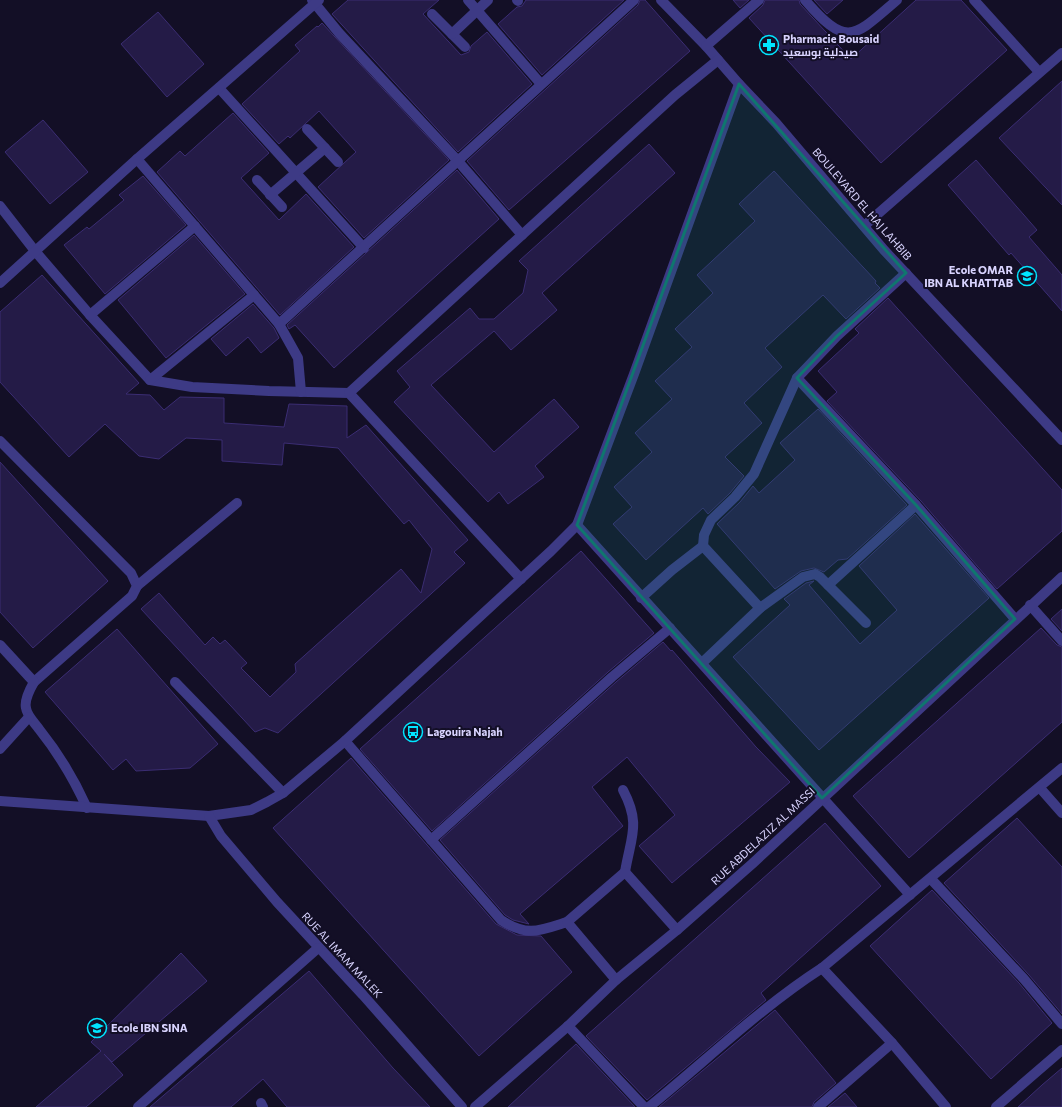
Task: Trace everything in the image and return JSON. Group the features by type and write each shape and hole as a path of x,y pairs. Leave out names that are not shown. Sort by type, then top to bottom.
{"street":[{"path":"468,0 541,84"},
{"path":"452,34 488,0"},
{"path":"279,324 634,0"},
{"name":"BOULEVARD EL HAJ LAHBIB","path":"661,0 706,46 776,123 906,273 1062,440"},
{"path":"706,46 759,0"},
{"path":"805,0 826,24 839,32 851,33 860,30 869,24 898,0"},
{"path":"974,0 1040,72"},
{"path":"0,283 315,1 339,33 457,160 522,235"},
{"path":"432,14 465,47"},
{"path":"864,226 1062,53"},
{"path":"0,206 35,251 90,315 150,380 192,387 349,393 675,96 718,60"},
{"path":"0,801 209,816 251,810 268,802 283,793 345,741 521,579 577,525 634,374 739,84"},
{"path":"219,88 364,248"},
{"path":"307,129 338,162"},
{"path":"270,194 325,148"},
{"path":"137,159 279,324 298,358 302,392"},
{"path":"257,180 282,207"},
{"path":"90,315 195,226"},
{"path":"640,598 672,570 703,546 704,535 711,520 735,497 754,474 797,378 837,336 906,273"},
{"path":"150,380 254,295"},
{"path":"797,378 916,505 1015,619"},
{"path":"349,393 521,579"},
{"path":"0,441 131,573 136,586"},
{"path":"87,808 78,787 56,751 30,717 26,708 27,697 34,682 132,596 136,586 237,503"},
{"path":"828,585 916,505"},
{"path":"577,525 640,598 702,663 910,894"},
{"path":"703,546 760,608"},
{"path":"702,663 760,608 808,574 815,574 866,623"},
{"name":"RUE ABDELAZIZ AL MASSI","path":"475,1107 568,1026 616,980 677,930 752,864 1062,576"},
{"path":"1030,605 1062,641"},
{"path":"431,840 612,677 670,628"},
{"path":"0,645 34,682"},
{"path":"175,682 283,793"},
{"path":"0,749 30,717"},
{"path":"345,741 497,916 515,929 527,932 567,922 625,872 634,828 634,818 632,806 623,790"},
{"path":"649,1107 686,1077 736,1032 798,984 822,968 910,894 931,879 1062,768"},
{"path":"1040,788 1062,813"},
{"name":"RUE AL IMAM MALEK","path":"209,816 221,836 318,948 363,995 462,1107"},
{"path":"625,872 677,930"},
{"path":"931,879 1024,979 1062,1024"},
{"path":"567,922 616,980"},
{"path":"138,1107 318,948"},
{"path":"822,968 892,1043 946,1107"},
{"path":"568,1026 644,1107"},
{"path":"818,1107 892,1043"},
{"path":"996,1107 1062,1050"}],"highlighted area":[{"path":"739,84 906,273 837,336 797,378 916,505 1015,619 822,798 577,525"}],"building":[{"path":"348,0 439,0 423,14 461,55 469,52 471,46 487,32 532,84 458,152 332,14"},
{"path":"526,0 624,0 542,75 498,24 517,7 522,6"},
{"path":"640,0 645,0 690,51 509,210 467,161 638,5"},
{"path":"733,0 749,0 740,8"},
{"path":"765,0 799,0 800,4 851,59 916,0 961,0 1007,50 881,163 749,18 763,5"},
{"path":"814,0 843,0 827,14"},
{"path":"158,12 204,64 167,97 121,44"},
{"path":"322,23 449,160 364,238 318,187 356,152 319,111 290,138 288,136 279,144 242,104 300,51 295,45"},
{"path":"1062,81 1062,205 999,138"},
{"path":"233,113 269,153 241,178 279,220 306,194 354,247 280,315 157,172 180,151 185,156"},
{"path":"43,120 88,172 50,204 5,152"},
{"path":"649,144 675,173 542,293 557,310 511,350 494,331 431,385 494,452 554,399 579,427 535,466 544,477 508,504 499,492 488,502 394,402 410,387 397,371 470,308 479,319 494,319 523,293 528,270 519,261"},
{"path":"976,160 1037,230 1029,237 1062,275 1062,311 1011,253 1009,255 948,185"},
{"path":"457,170 499,219 334,368 295,325 289,329 287,325"},
{"path":"774,171 876,281 875,283 880,288 846,319 823,295 765,348 782,367 744,403 762,423 725,457 744,476 730,493 708,514 703,508 646,560 613,524 632,507 614,487 652,452 635,433 672,399 655,381 692,347 675,329 713,293 697,275 755,221 739,204"},
{"path":"143,176 186,225 105,294 64,245 87,227 89,229 124,200 119,195"},
{"path":"194,235 245,294 166,358 118,300"},
{"path":"42,275 139,383 126,394 150,395 164,410 180,397 224,398 224,423 284,427 289,404 347,406 347,438 366,425 468,540 454,552 465,563 278,733 265,728 255,732 141,609 159,593 205,645 213,637 220,644 225,640 247,663 241,668 270,697 296,672 295,664 401,569 421,593 432,549 409,520 404,524 338,448 284,443 282,465 222,461 222,440 186,438 159,459 139,456 105,424 69,457 0,382 0,312"},
{"path":"888,298 1062,490 1062,531 997,589 921,501 827,401 837,392 818,371 859,333 855,329"},
{"path":"253,304 274,328 279,338 261,353 248,337 226,356 211,339"},
{"path":"818,409 907,505 847,559 838,560 824,572 814,568 801,571 775,589 717,524 740,502 753,486 759,493 795,460 780,443"},
{"path":"0,462 108,581 33,648 0,612"},
{"path":"915,514 989,598 819,750 733,657 790,605 784,599 806,583 814,581 809,585 860,644 897,610 859,566"},
{"path":"581,551 654,633 608,672 432,831 360,749"},
{"path":"1062,609 1062,631 1051,619"},
{"path":"1041,628 1057,645 1062,647 1062,722 909,858 853,796"},
{"path":"117,629 218,744 190,768 136,771 126,759 113,770 45,692"},
{"path":"663,642 671,651 672,650 756,747 790,782 672,883 639,846 675,815 627,757 592,787 623,826 520,914 529,924 513,920 505,915 440,840 616,682"},
{"path":"351,758 496,924 517,935 541,936 572,972 479,1056 273,828"},
{"path":"1017,818 1062,867 1062,1014 1029,975 944,883"},
{"path":"825,823 881,886 761,993 766,1000 647,1100 586,1036"},
{"path":"932,890 1019,983 1052,1023 991,1079 870,946"},
{"path":"181,953 207,981 112,1062 104,1054 123,1075 86,1107 36,1107 101,1051 91,1042"},
{"path":"309,971 393,1068 430,1107 287,1107 263,1079 231,1107 150,1107"},
{"path":"775,1010 836,1083 814,1102 812,1107 659,1107"},
{"path":"576,1044 635,1107 508,1107 537,1080"},
{"path":"1062,1068 1062,1107 1018,1107 1042,1085"},
{"path":"845,1093 857,1107 828,1107"}],"place":[{"name":"Pharmacie Bousaid صيدلية بوسعيد","path":"769,45"},
{"name":"Ecole OMAR IBN AL KHATTAB","path":"1027,276"},
{"name":"Lagouira Najah","path":"413,732"},
{"name":"Ecole IBN SINA","path":"97,1028"}]}
